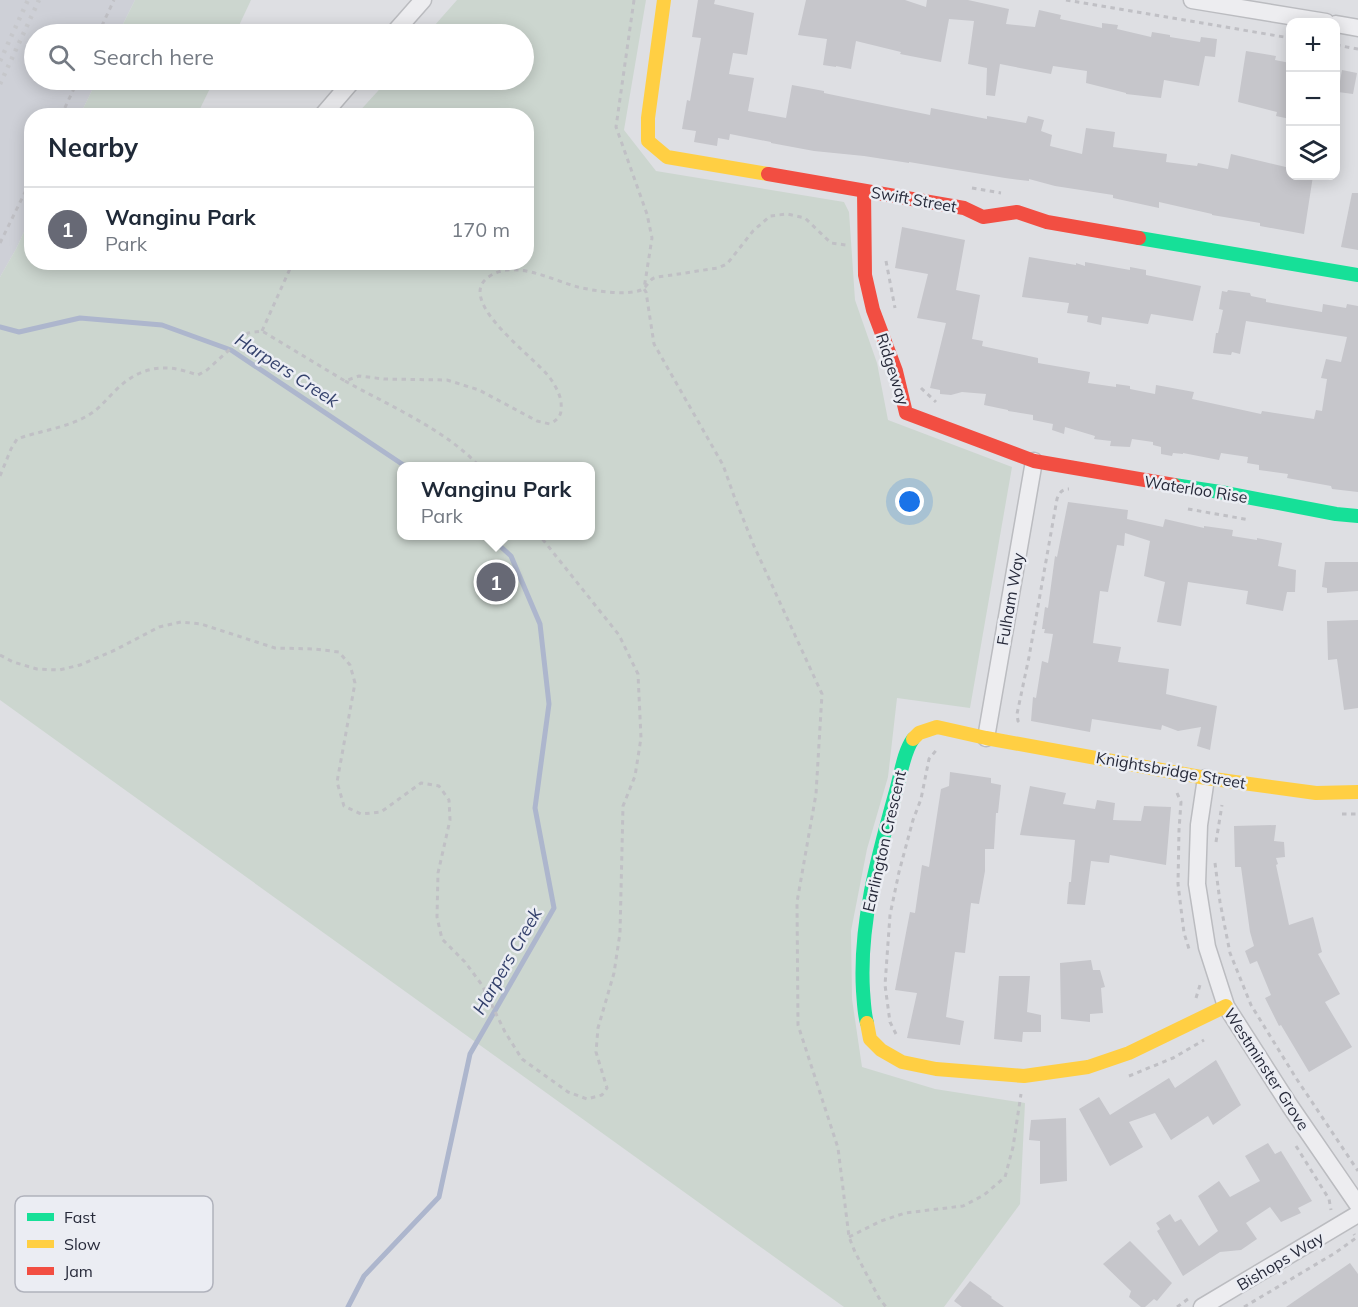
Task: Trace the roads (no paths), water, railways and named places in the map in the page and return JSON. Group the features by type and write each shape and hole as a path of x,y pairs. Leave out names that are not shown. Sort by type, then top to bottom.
{"street":[{"path":"402,24 423,0"},
{"name":"Swift Street","path":"664,0 648,118 648,141 666,157 964,208 983,217 1017,212 1047,222 1358,275"},
{"path":"1192,0 1302,18"},
{"path":"1340,25 1358,28"},
{"path":"329,108 344,90"},
{"name":"Ridgeway","path":"864,190 865,275 873,310 896,371 906,413 1034,461"},
{"name":"Waterloo Rise","path":"1034,461 1358,516"},
{"name":"Fulham Way","path":"986,738 1034,461"},
{"name":"Earlington Crescent","path":"986,738 937,727 919,733 911,742 904,760 873,880 864,926 862,973 865,1016 870,1038 881,1050 902,1062 936,1070 1024,1076 1088,1067 1129,1053 1226,1006"},
{"name":"Knightsbridge Street","path":"986,738 1206,778 1316,793 1358,792"},
{"name":"Westminster Grove","path":"1206,778 1199,825 1197,884 1207,947 1226,1006 1290,1106 1358,1205"},
{"name":"Bishops Way","path":"1197,1302 1358,1215"}],"waterway":[{"name":"Harpers Creek","path":"0,327 19,332 80,318 162,325 231,350 399,462"},
{"name":"Harpers Creek","path":"348,1307 364,1276 439,1197 470,1054 554,908 535,808 549,704 540,624 511,556 493,540"}],"railway":[{"path":"0,61 28,0"},
{"path":"28,24 39,0"},
{"path":"0,84 24,32"}],"place":[{"name":"Wanginu Park","path":"496,582"}]}
